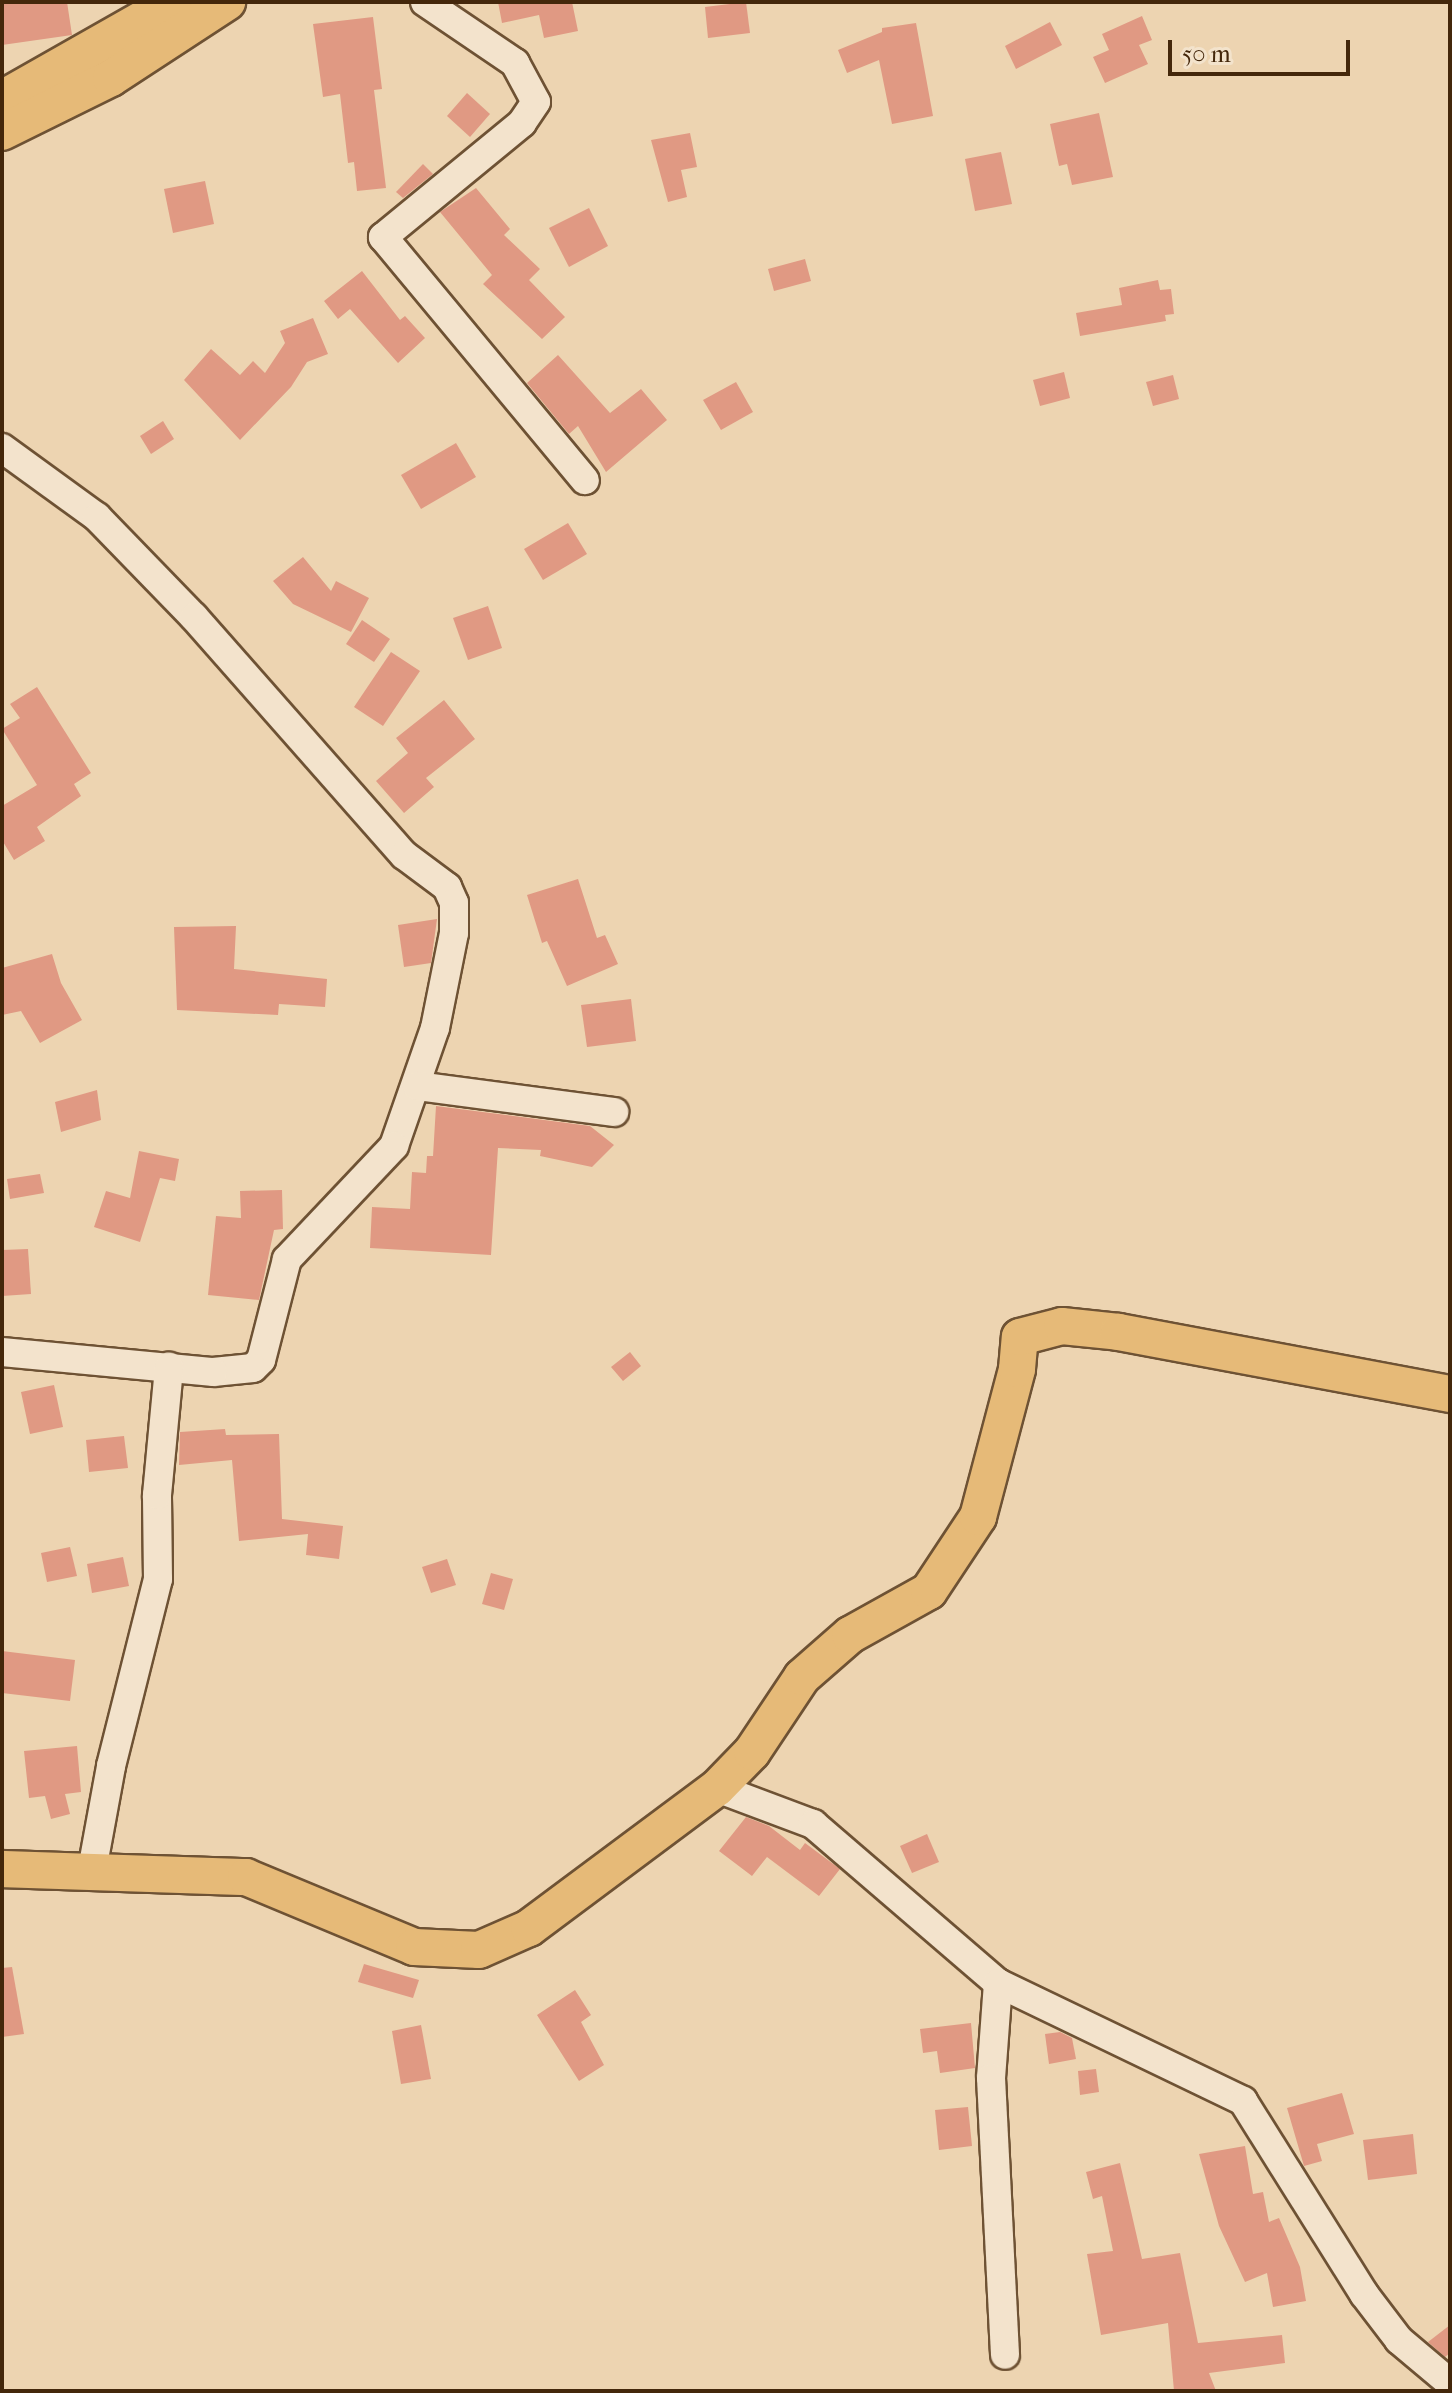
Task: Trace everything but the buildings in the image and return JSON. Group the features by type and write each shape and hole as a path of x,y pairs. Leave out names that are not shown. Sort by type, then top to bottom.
{"main road":[{"path":"2,99 173,2"},
{"path":"2,132 111,78 227,2"},
{"path":"2,1869 246,1877 414,1947 479,1950 529,1928 717,1788 752,1752 802,1677 850,1635 929,1591 978,1517 1017,1369 1020,1337 1062,1326 1119,1332 1450,1394"}],"street":[{"path":"425,2 515,63 536,102 522,123 383,237 585,480"},
{"path":"2,448 97,517 194,617 404,855 447,887 454,903 454,933 435,1028 394,1146 287,1259 261,1360 235,1372 2,1352"},
{"path":"417,1086 614,1112"},
{"path":"92,1870 111,1766 158,1579 157,1495 169,1367"},
{"path":"717,1788 813,1824 998,1983 1243,2101 1364,2294 1399,2340 1450,2383"},
{"path":"998,1983 991,2078 1005,2355"}]}
